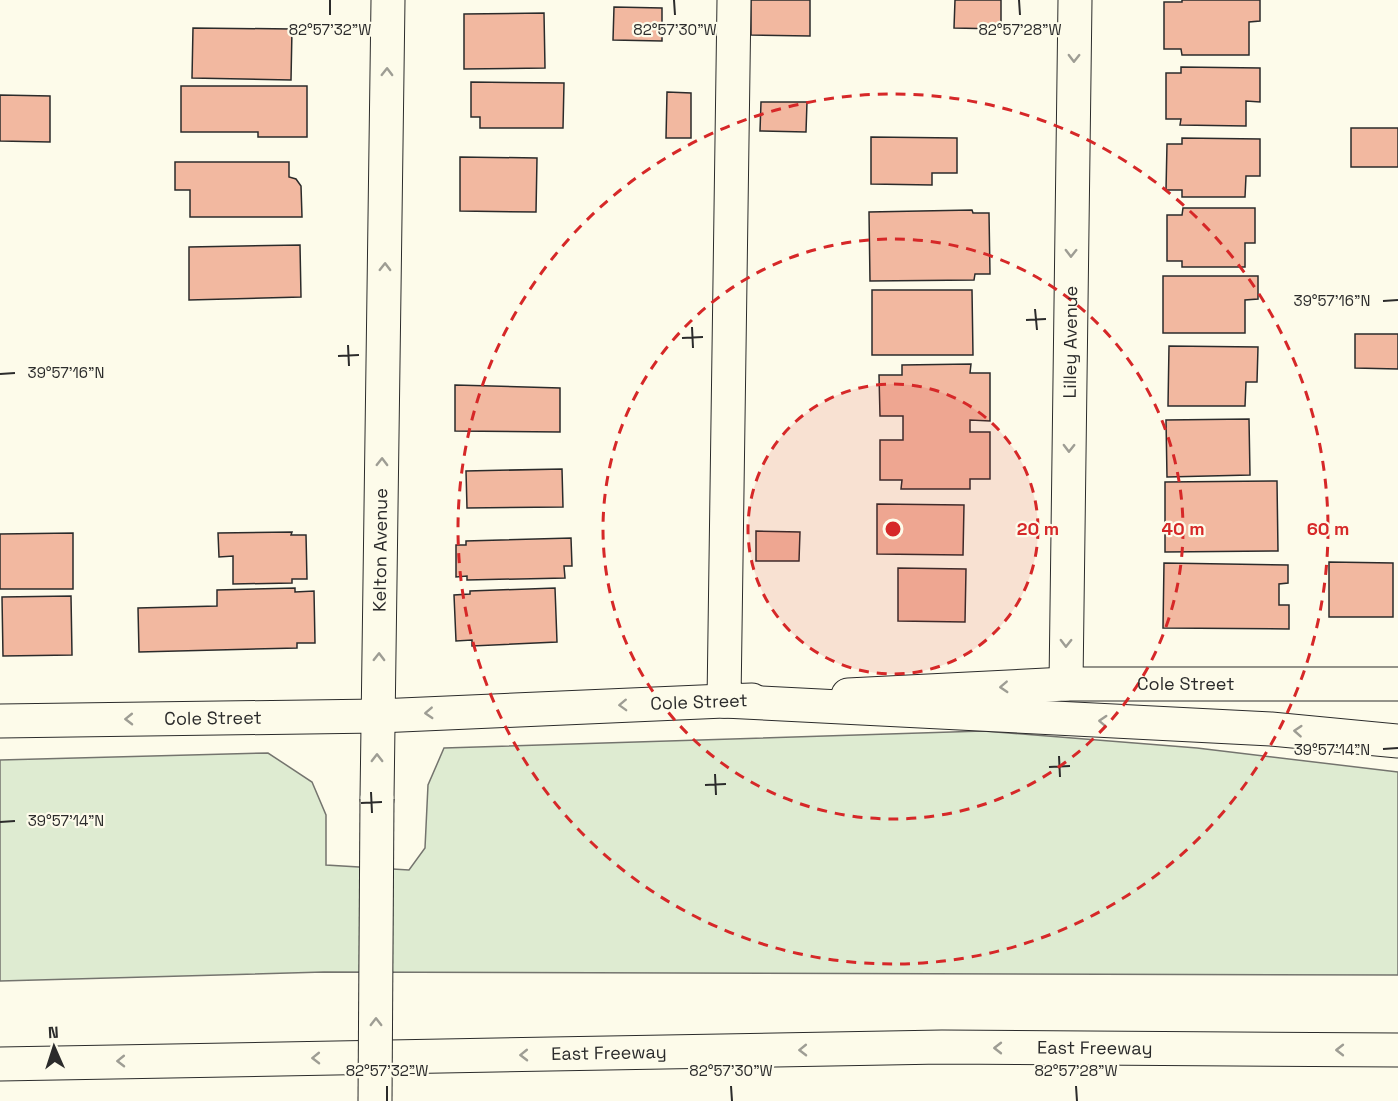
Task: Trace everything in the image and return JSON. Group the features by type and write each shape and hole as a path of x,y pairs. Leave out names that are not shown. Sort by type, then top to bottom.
{"main road":[{"name":"Kelton Avenue","path":"375,1101 388,0"},
{"path":"734,0 724,701 1271,729 1398,741"},
{"name":"Lilley Avenue","path":"1066,684 1075,0"},
{"name":"Cole Street","path":"0,721 378,716 1066,684 1398,684"},
{"name":"East Freeway","path":"0,1064 942,1047 1398,1050"}],"green space":[{"path":"983,731 1197,748 1398,772 1398,975 324,972 0,981 0,760 268,753 312,782 326,815 326,865 409,870 425,848 428,785 444,748"}],"building":[{"path":"751,0 810,0 810,36 751,35"},
{"path":"955,0 1001,0 1001,29 954,28"},
{"path":"1182,0 1260,0 1260,21 1249,22 1249,55 1182,55 1181,49 1164,49 1164,2 1182,2"},
{"path":"614,7 662,8 662,41 613,40"},
{"path":"544,13 545,68 464,69 464,14"},
{"path":"193,28 292,29 291,80 192,78"},
{"path":"1181,67 1260,68 1260,102 1246,101 1246,126 1180,125 1181,119 1166,119 1166,73 1181,73"},
{"path":"471,82 564,83 563,128 480,128 480,117 471,117"},
{"path":"181,86 307,86 307,137 258,137 258,132 181,132"},
{"path":"667,92 691,93 691,138 666,138"},
{"path":"0,95 50,96 50,142 0,141"},
{"path":"761,102 807,102 806,132 760,131"},
{"path":"1351,128 1398,128 1398,167 1351,167"},
{"path":"871,137 957,138 957,173 932,173 932,185 871,184"},
{"path":"1182,138 1260,139 1260,176 1246,176 1245,197 1182,197 1182,190 1166,190 1167,144 1182,144"},
{"path":"460,157 537,158 536,212 460,211"},
{"path":"175,162 289,162 289,177 296,179 301,186 302,217 190,217 190,190 175,190"},
{"path":"1183,208 1255,208 1255,243 1245,243 1245,267 1182,267 1182,261 1167,261 1167,215 1182,215"},
{"path":"972,210 973,213 989,213 990,274 975,274 974,280 870,281 869,212"},
{"path":"300,245 301,297 189,300 189,247"},
{"path":"1163,276 1258,276 1258,299 1245,300 1245,333 1163,333"},
{"path":"872,290 972,290 973,355 872,355"},
{"path":"1355,334 1398,334 1398,369 1355,368"},
{"path":"1169,346 1258,347 1257,382 1246,382 1245,406 1168,406"},
{"path":"971,364 970,373 990,373 990,421 970,420 970,432 990,432 990,479 970,479 970,489 901,489 902,480 880,480 880,440 903,440 903,416 880,416 879,375 902,375 902,365"},
{"path":"455,385 560,388 560,432 455,431"},
{"path":"1249,419 1250,475 1167,477 1166,420"},
{"path":"562,469 563,507 467,508 466,471"},
{"path":"1277,481 1278,551 1165,552 1165,482"},
{"path":"877,504 964,505 963,555 877,554"},
{"path":"756,531 800,532 799,561 756,561"},
{"path":"292,532 291,535 306,535 307,579 292,579 292,583 233,584 233,556 219,557 218,533"},
{"path":"73,533 73,589 0,589 0,534"},
{"path":"571,538 572,566 564,566 565,578 467,580 467,576 456,577 456,545 466,545 466,541"},
{"path":"1329,562 1393,563 1393,617 1329,617"},
{"path":"1164,563 1288,565 1288,583 1279,584 1279,605 1289,605 1289,629 1163,628"},
{"path":"898,568 966,569 965,622 898,621"},
{"path":"295,588 295,592 314,591 315,643 297,643 297,648 139,652 138,608 217,606 217,590"},
{"path":"555,588 557,642 472,646 472,640 456,641 454,595 470,594 470,591"},
{"path":"71,596 72,655 3,656 2,597"}]}
